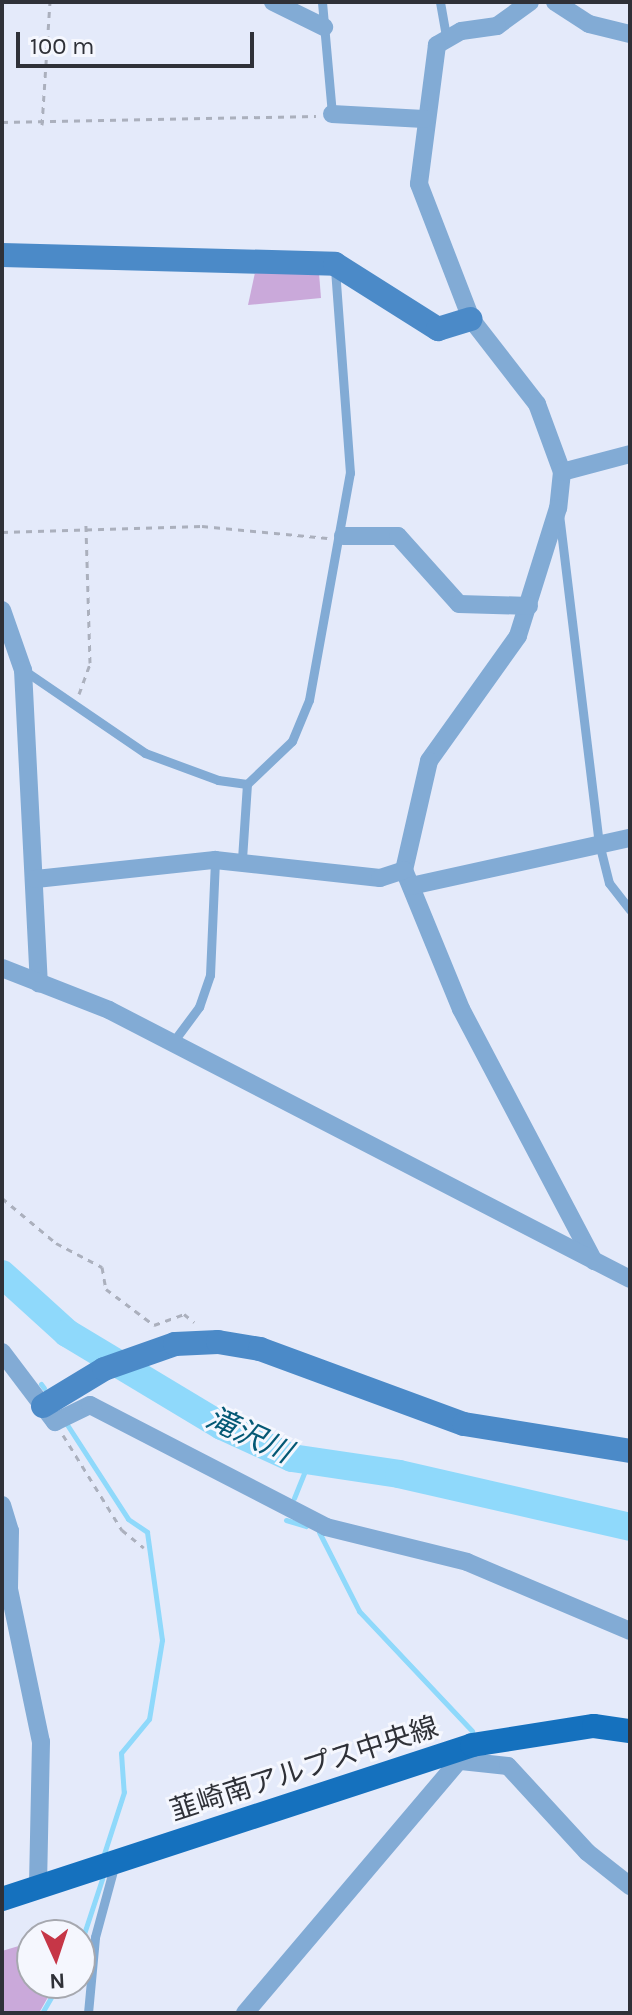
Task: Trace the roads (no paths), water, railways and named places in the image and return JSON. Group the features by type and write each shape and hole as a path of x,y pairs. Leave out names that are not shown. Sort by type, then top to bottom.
{"main road":[{"name":"韮崎南アルプス中央線","path":"2,1899 520,1734 628,1724"}],"street":[{"path":"273,2 324,27"},
{"path":"530,2 497,26 446,36 437,45 424,119 422,198 471,319 527,388 562,472 558,508 529,606 506,657 429,761 408,878 461,1009 594,1261"},
{"path":"555,2 589,24 630,34"},
{"path":"332,114 424,119"},
{"path":"2,255 335,264 438,329 471,319"},
{"path":"562,472 630,454"},
{"path":"343,536 398,536 459,604 529,606"},
{"path":"2,610 23,670 39,984"},
{"path":"36,879 242,859 380,878 408,878 630,838"},
{"path":"2,968 39,984 85,998 630,1279"},
{"path":"49,1414 75,1387 104,1369 208,1343 260,1349 464,1424 630,1451"},
{"path":"2,1352 49,1414"},
{"path":"49,1414 90,1405 326,1527 467,1562 630,1631"},
{"path":"2,1505 10,1628 41,1742 38,1888"},
{"path":"245,2013 467,1753 508,1766 587,1852 630,1886"}],"lane":[{"path":"322,2 332,114"},
{"path":"440,2 446,36"},
{"path":"242,859 247,784 292,741 309,700 343,536 350,473 335,264"},
{"path":"558,508 599,843 609,883 630,910"},
{"path":"23,670 76,701 145,753 247,784"},
{"path":"173,1042 206,991 215,860"},
{"path":"88,2013 95,1937 115,1862"}],"waterway":[{"name":"滝沢川","path":"2,1274 67,1333 222,1426 292,1458 399,1474 630,1527"},
{"path":"41,1384 44,1388"},
{"path":"66,1423 128,1519 147,1532 162,1640 149,1719 121,1753 124,1792 104,1854"},
{"path":"294,1498 309,1461"},
{"path":"286,1520 306,1526"},
{"path":"319,1532 359,1611 472,1731"},
{"path":"89,1919 102,1879"},
{"path":"42,2013 50,1999"}]}
